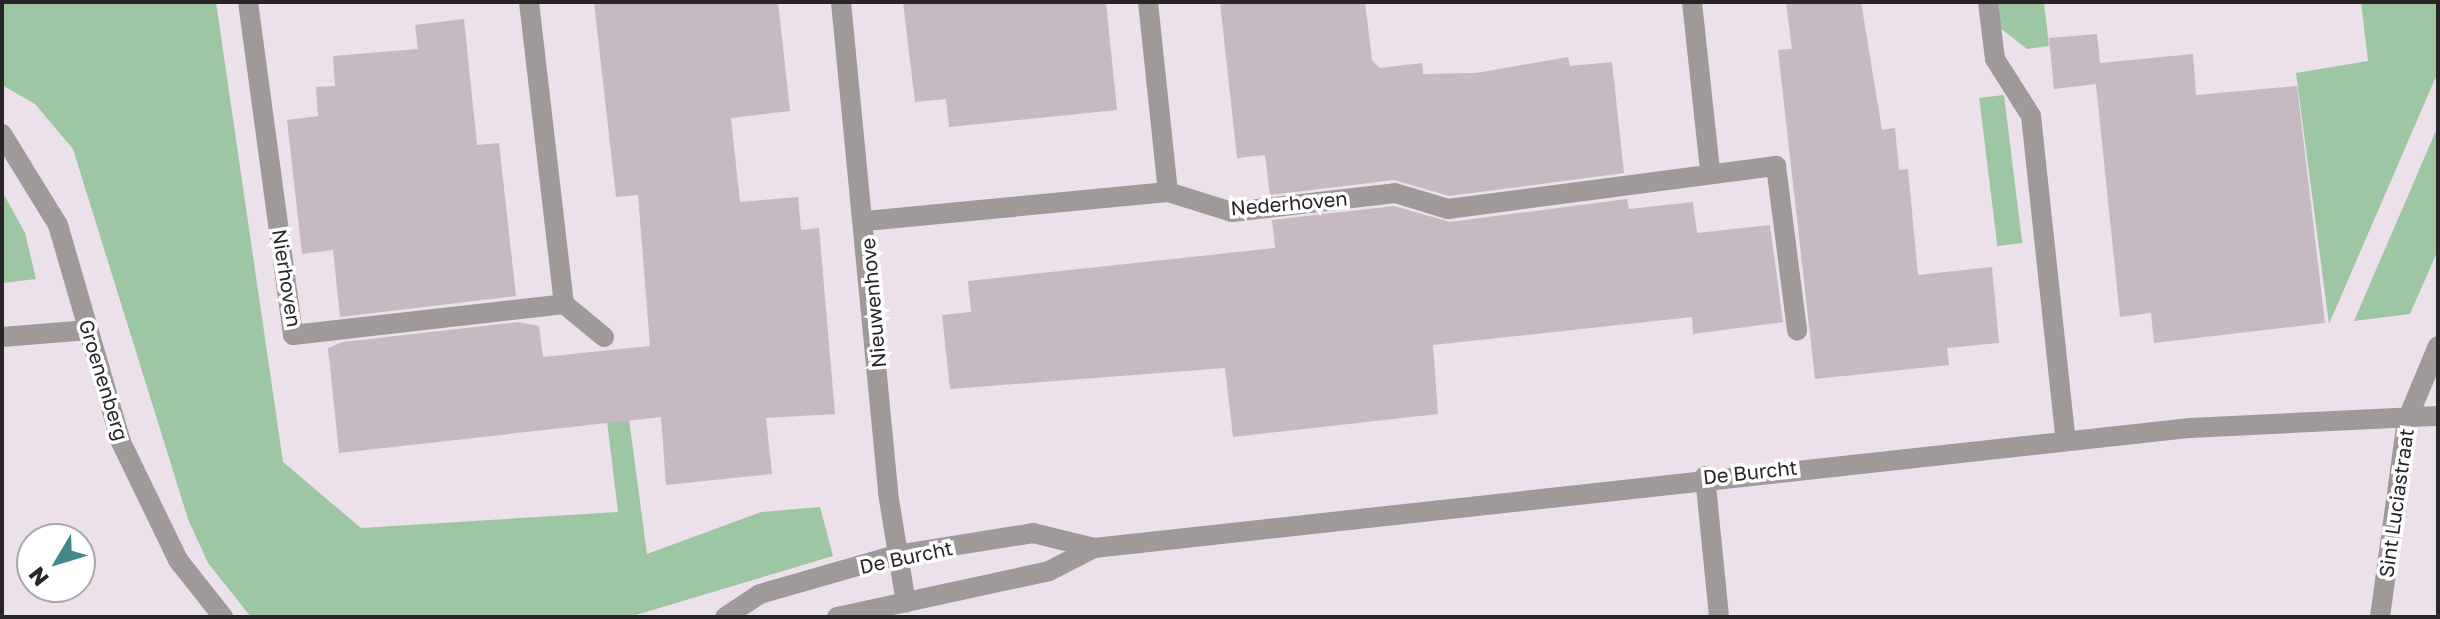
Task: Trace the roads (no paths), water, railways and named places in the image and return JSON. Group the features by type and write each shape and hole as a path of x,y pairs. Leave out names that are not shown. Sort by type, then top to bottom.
{"street":[{"name":"Nierhoven","path":"248,2 293,335 564,304"},
{"path":"529,2 564,304 604,337"},
{"name":"Nieuwenhove","path":"841,2 866,221 896,555 906,603"},
{"path":"1148,2 1168,192"},
{"path":"1692,2 1710,171"},
{"path":"1988,2 1995,59 2031,116 2066,441"},
{"name":"Groenenberg","path":"2,134 58,225 121,442 178,560 223,617"},
{"name":"Nederhoven","path":"866,221 1168,192 1232,212 1395,193 1448,209 1710,171 1776,166 1797,331"},
{"path":"2,337 89,330"},
{"name":"Sint Luciastraat","path":"2380,617 2407,420 2438,346"},
{"name":"De Burcht","path":"837,617 1049,571 1094,548 1705,476 2066,441 2438,416"},
{"path":"1705,476 1719,617"},
{"name":"De Burcht","path":"725,617 760,594 896,555 1033,533 1094,548"}]}
